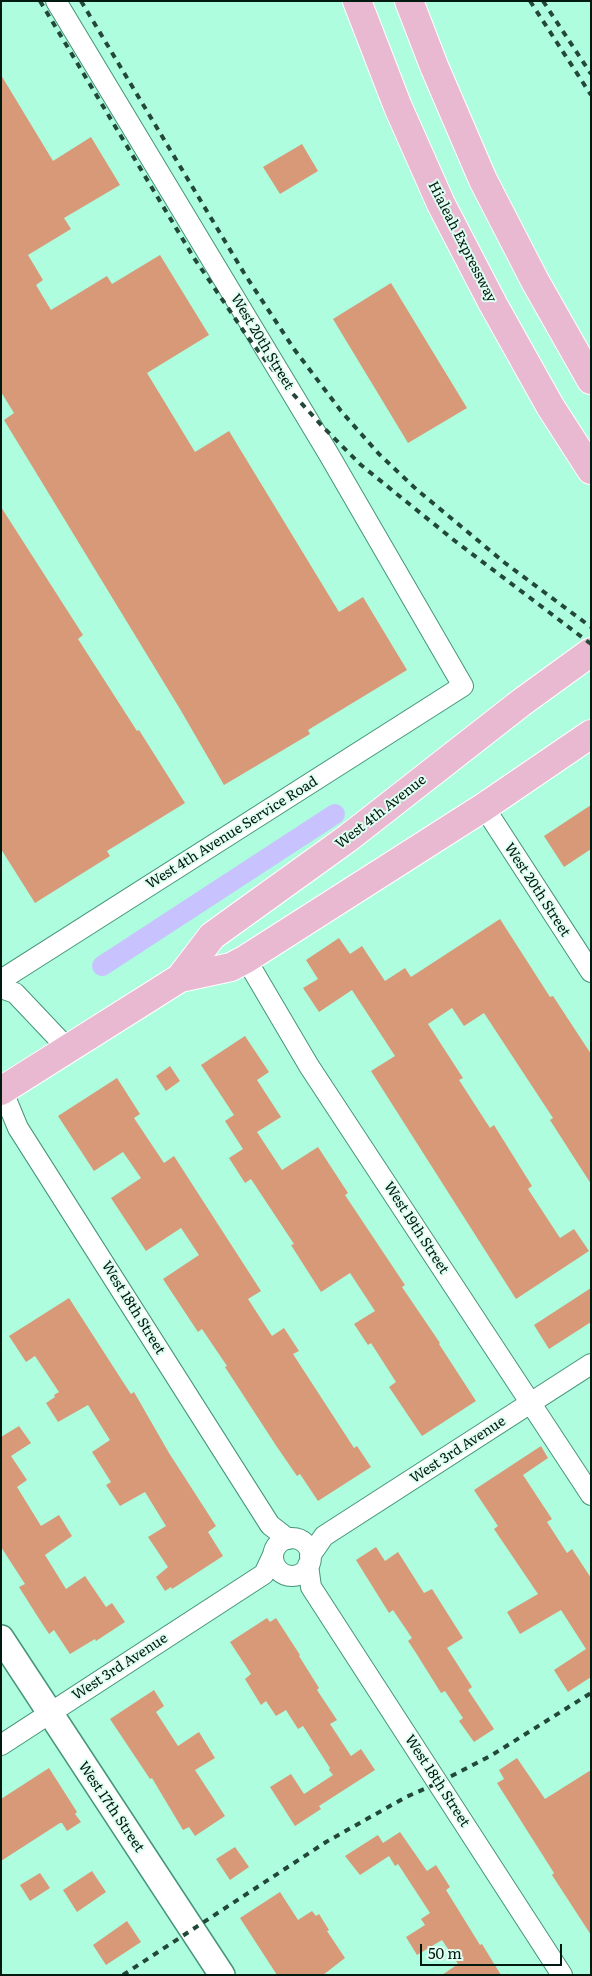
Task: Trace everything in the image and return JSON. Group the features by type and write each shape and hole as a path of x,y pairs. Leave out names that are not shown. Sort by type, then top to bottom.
{"main road":[{"name":"Hialeah Expressway","path":"358,1 398,107 441,204 493,304 536,380 591,470"},
{"path":"409,1 434,66 484,180 535,281 591,380"},
{"name":"West 4th Avenue","path":"180,978 212,936 348,838 522,702 591,652"},
{"name":"West 4th Avenue","path":"2,1090 180,978 231,967 246,959 484,807 591,734"}],"street":[{"name":"West 20th Street","path":"56,1 324,445 463,686"},
{"name":"West 4th Avenue Service Road","path":"1,980 463,686"},
{"name":"West 20th Street","path":"484,807 591,972"},
{"name":"West 19th Street","path":"246,959 309,1066 591,1495"},
{"path":"1,988 15,993 68,1049"},
{"name":"West 18th Street","path":"2,1090 18,1128 270,1525 292,1551 311,1588 562,1975"},
{"name":"West 3rd Avenue","path":"1,1745 50,1713 279,1575 292,1551 324,1536 591,1364"},
{"path":"279,1575 302,1572 292,1551"},
{"name":"West 18th Street","path":"279,1575 311,1588"},
{"name":"West 17th Street","path":"1,1638 222,1975"}],"building":[{"path":"1,75 53,161 91,137 120,185 64,218 71,229 28,255 43,280 36,285 51,310 107,276 112,284 160,255 209,335 147,373 195,452 229,431 339,612 363,597 407,670 308,730 310,734 224,785 180,709 4,420 14,413 1,392"},
{"path":"302,144 318,171 280,194 263,167"},
{"path":"391,283 467,408 408,443 333,319"},
{"path":"1,507 83,635 78,639 185,803 107,851 110,856 35,903 1,849"},
{"path":"591,805 591,849 564,867 544,836"},
{"path":"500,919 550,997 553,996 591,1054 591,1184 550,1120 553,1118 484,1013 464,1026 452,1008 428,1024 463,1078 459,1080 490,1128 494,1125 532,1186 528,1189 560,1238 574,1229 589,1251 516,1299 371,1071 395,1056 352,990 319,1012 303,988 318,979 306,960 339,938 350,954 362,946 385,981 405,968 411,977"},
{"path":"245,1036 269,1072 257,1080 281,1117 257,1132 282,1170 318,1147 348,1193 345,1195 405,1285 402,1287 476,1401 422,1436 389,1387 396,1382 371,1343 368,1345 354,1324 375,1311 350,1273 321,1292 291,1245 294,1244 251,1179 245,1183 229,1158 243,1149 225,1121 234,1115 201,1065"},
{"path":"170,1066 180,1081 166,1091 156,1076"},
{"path":"117,1078 140,1114 134,1118 164,1163 174,1156 261,1291 248,1299 272,1336 284,1328 299,1351 293,1354 354,1448 357,1446 371,1467 318,1501 300,1474 297,1476 277,1447 202,1329 198,1332 163,1279 199,1255 181,1228 146,1251 111,1198 141,1178 123,1152 94,1171 58,1116"},
{"path":"591,1288 591,1322 549,1349 534,1325"},
{"path":"69,1298 131,1394 134,1392 169,1453 216,1526 208,1532 223,1556 172,1589 171,1587 165,1591 156,1577 168,1567 148,1537 166,1526 145,1492 120,1506 106,1485 111,1482 92,1452 110,1440 88,1405 58,1422 46,1403 59,1392 35,1356 26,1362 9,1336"},
{"path":"19,1426 31,1443 11,1456 27,1480 17,1487 41,1526 59,1515 72,1536 45,1555 66,1589 85,1576 106,1607 112,1603 125,1622 96,1641 95,1639 70,1654 54,1630 49,1634 36,1614 19,1587 25,1584 1,1547 1,1437"},
{"path":"541,1446 548,1458 523,1475 552,1519 547,1522 567,1553 572,1549 591,1578 591,1677 568,1692 554,1670 586,1649 561,1610 520,1634 507,1612 538,1594 494,1529 498,1526 474,1490"},
{"path":"376,1547 385,1561 398,1552 424,1593 432,1589 463,1638 447,1648 472,1687 468,1690 494,1729 474,1742 459,1721 463,1718 445,1691 441,1693 408,1641 412,1638 393,1610 389,1613 356,1560"},
{"path":"267,1618 270,1622 276,1618 300,1655 319,1688 317,1690 337,1720 330,1724 351,1756 361,1749 375,1770 319,1806 321,1809 295,1826 270,1787 291,1774 304,1794 333,1775 303,1726 298,1729 286,1710 276,1716 266,1701 261,1705 245,1679 251,1674 230,1642"},
{"path":"154,1690 164,1706 156,1712 178,1746 199,1732 215,1758 195,1770 225,1816 195,1836 189,1827 183,1830 152,1778 150,1779 110,1719"},
{"path":"517,1758 545,1799 591,1770 591,1935 552,1875 554,1873 497,1783 504,1779 499,1770"},
{"path":"49,1768 77,1812 75,1814 81,1822 67,1831 62,1823 60,1823 1,1861 1,1799"},
{"path":"400,1832 427,1871 436,1865 450,1887 446,1890 501,1975 442,1975 458,1964 442,1940 417,1955 406,1937 425,1925 421,1919 430,1913 398,1864 395,1866 389,1856 360,1875 345,1856 378,1835 383,1843"},
{"path":"235,1847 249,1867 230,1880 216,1859"},
{"path":"92,1871 106,1892 77,1912 63,1890"},
{"path":"40,1873 50,1888 30,1901 20,1885"},
{"path":"280,1892 298,1920 312,1911 316,1916 319,1914 329,1930 327,1931 345,1958 323,1975 277,1975 240,1918"},
{"path":"127,1921 141,1942 106,1965 93,1945"}],"waterway":[{"path":"102,966 335,814"}],"railway":[{"path":"40,1 194,258 247,336 283,383 361,465 455,541 591,644"},
{"path":"81,1 244,273 294,349 341,411 379,454 416,489 505,563 591,627"},
{"path":"530,1 591,95"},
{"path":"543,1 591,74"},
{"path":"123,1975 326,1842 406,1797 492,1755 591,1693"}]}
